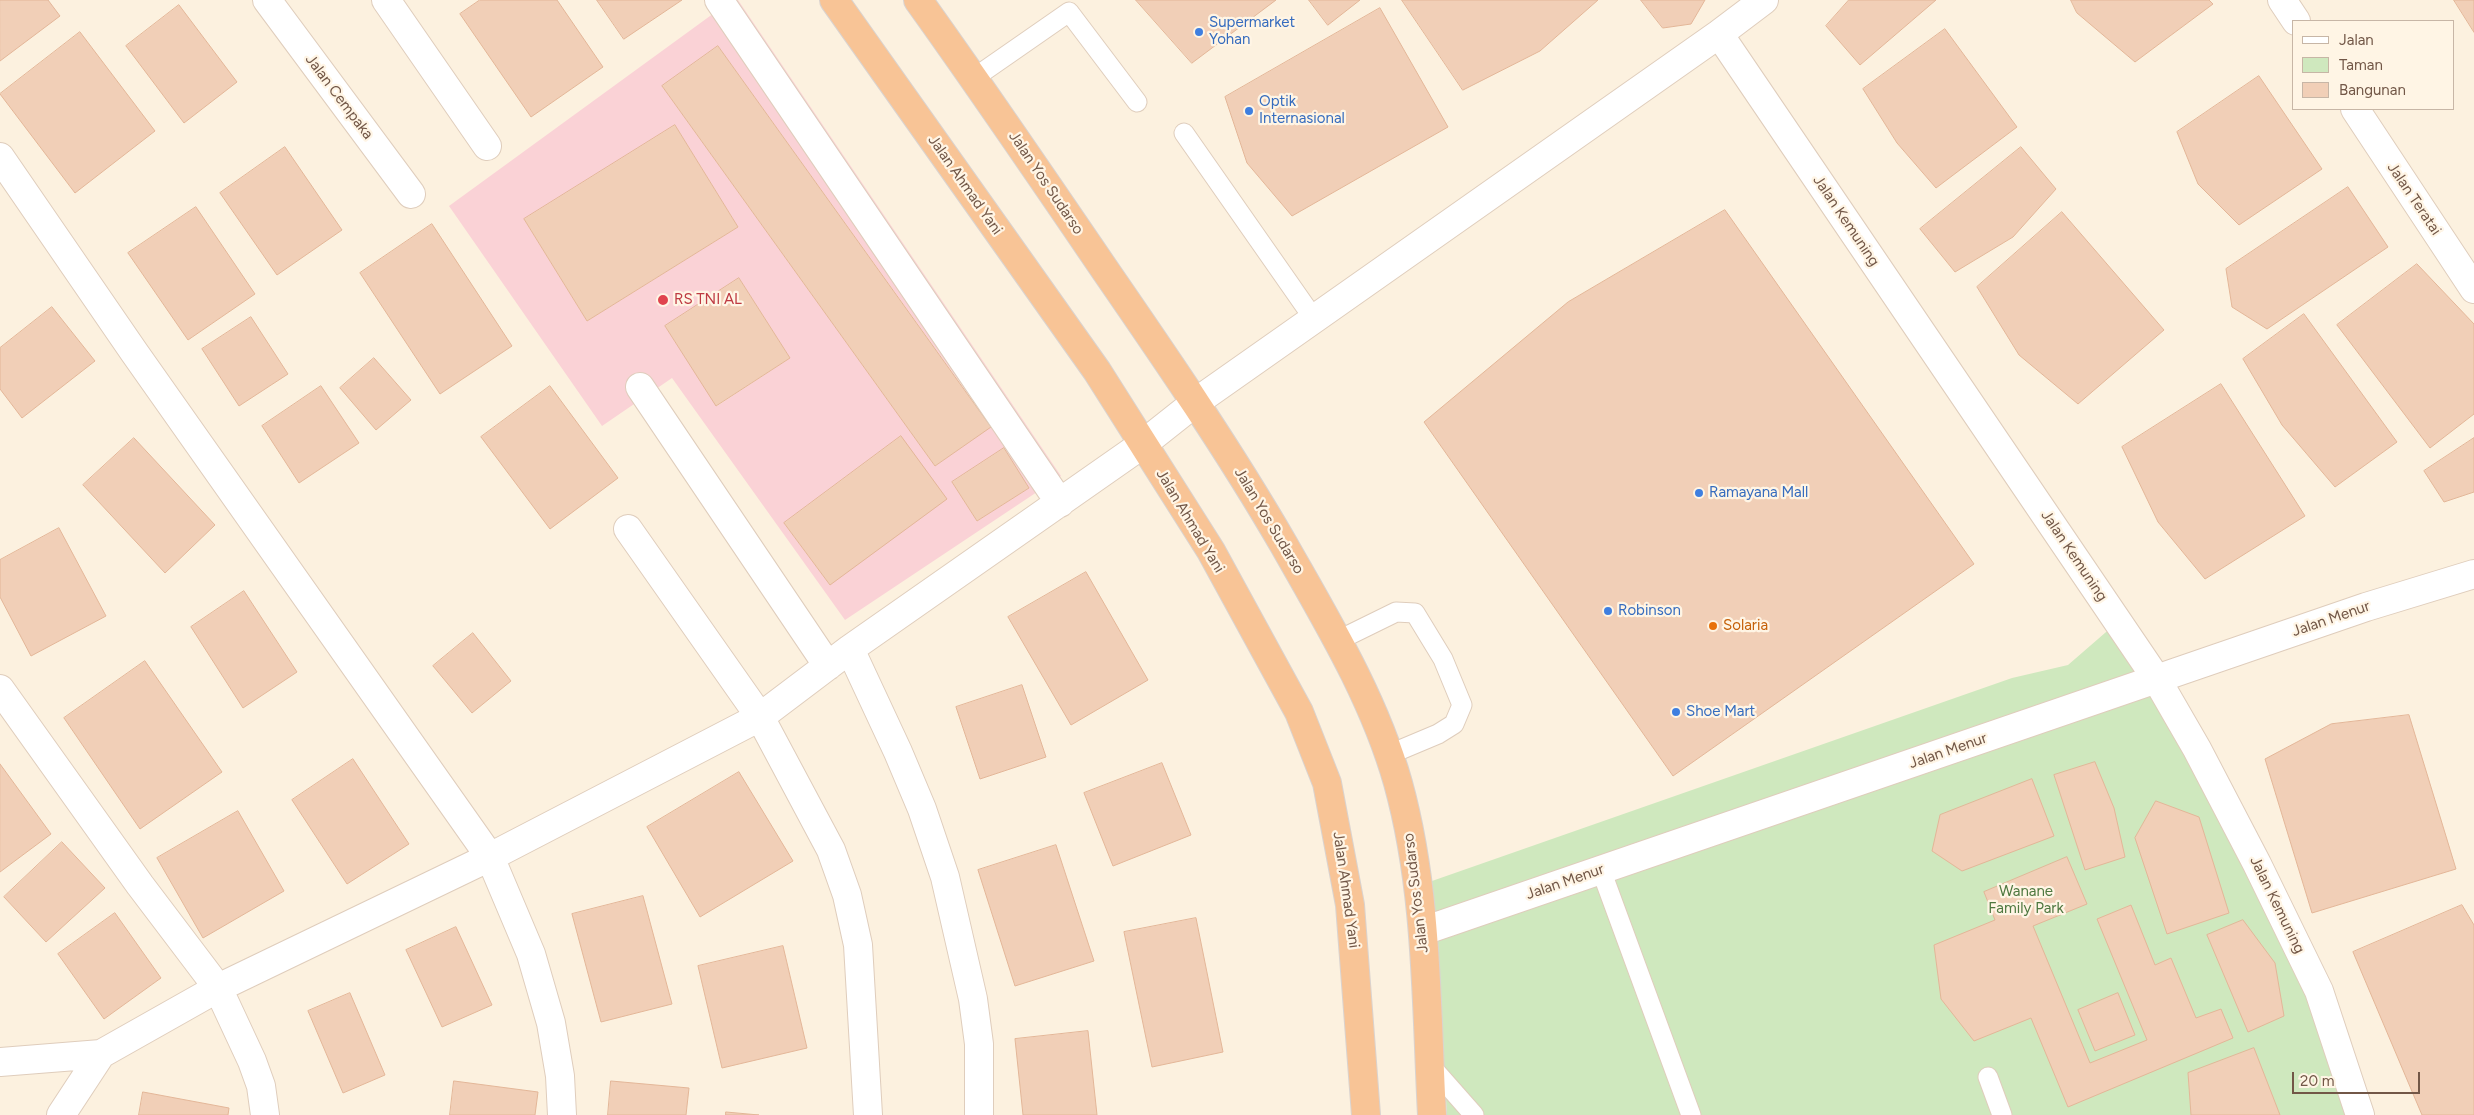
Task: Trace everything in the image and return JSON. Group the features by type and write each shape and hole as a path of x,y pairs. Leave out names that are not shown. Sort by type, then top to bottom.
{"highway":[{"name":"Jalan Ahmad Yani","path":"834,0 1097,372 1211,551 1299,712 1327,784 1350,905 1366,1115"},
{"name":"Jalan Yos Sudarso","path":"918,0 974,78 1196,402 1253,491 1339,640 1373,714 1388,755 1397,781 1412,842 1423,931 1432,1115"}],"street":[{"name":"Jalan Cempaka","path":"267,0 410,194"},
{"path":"386,0 487,146"},
{"path":"719,0 1060,503"},
{"path":"0,1062 101,1054 218,988 490,857 760,717 850,649 1060,503 1143,444 1196,402 1719,34 1764,0"},
{"path":"2282,0 2295,20"},
{"name":"Jalan Kemuning","path":"1719,34 2156,678 2197,749 2257,864 2319,992 2360,1115"},
{"name":"Jalan Teratai","path":"2355,110 2474,288"},
{"path":"0,157 152,377 490,857 531,954 551,1023 560,1076 562,1115"},
{"path":"640,388 828,666"},
{"path":"628,529 760,717 831,850 847,895 858,946 868,1115"},
{"name":"Jalan Menur","path":"1423,931 2156,678 2357,610 2474,574"},
{"path":"850,649 898,752 922,809 945,877 973,999 979,1044 979,1115"},
{"path":"0,689 140,886 218,988 252,1061 261,1086 265,1115"},
{"path":"61,1115 101,1054"}],"lane":[{"path":"974,78 1065,6 1136,102"},
{"path":"1184,132 1314,319"},
{"path":"1339,640 1396,612 1415,614 1443,660 1462,706 1454,724 1438,734 1388,755"},
{"path":"1601,870 1691,1115"},
{"path":"1429,1064 1474,1115"},
{"path":"1988,1077 2002,1115"}],"shaded area":[{"name":"RS TNI AL","path":"732,0 738,0 1061,476 845,620 672,378 602,426 449,206","holes":["718,46 991,426 935,466 662,86","675,125 738,227 587,321 524,219","739,278 790,358 717,406 665,326","901,436 830,585 784,523","1004,448 1029,488 977,521 952,482"]}],"green space":[{"name":"Wanane Family Park","path":"2113,626 2188,751 2319,1006 2352,1115 1447,1115 1432,881 2012,678 2068,665"}],"building":[{"path":"0,0 48,0 60,16 0,61"},
{"path":"480,0 557,0 603,67 531,117 460,14"},
{"path":"597,0 682,0 624,39"},
{"name":"Supermarket Yohan","path":"1136,0 1276,0 1192,63"},
{"path":"1309,0 1360,0 1328,25"},
{"path":"1402,0 1598,0 1540,51 1463,90"},
{"path":"1641,0 1705,0 1691,24 1663,28"},
{"path":"1849,0 1936,0 1860,65 1826,26"},
{"path":"2071,0 2209,0 2213,4 2135,62 2077,13"},
{"path":"2454,0 2474,0 2474,32"},
{"path":"179,5 237,82 184,123 126,46"},
{"path":"1380,8 1448,127 1292,216 1247,163 1225,97"},
{"path":"1945,29 2017,127 1936,188 1897,143 1863,89"},
{"path":"80,32 155,131 75,193 0,94"},
{"path":"718,46 991,427 935,466 662,86"},
{"path":"2259,76 2322,169 2239,225 2198,184 2177,132"},
{"path":"675,125 738,227 587,321 524,219"},
{"path":"285,147 342,230 277,275 220,193"},
{"path":"2021,147 2056,189 2013,237 1955,272 1920,229"},
{"path":"2348,187 2388,247 2267,329 2232,307 2226,269"},
{"path":"196,207 255,294 188,340 128,253"},
{"name":"Ramayana Mall","path":"1725,210 1974,564 1673,776 1424,422 1568,302"},
{"path":"2062,212 2164,330 2078,404 2019,355 1977,287"},
{"path":"432,224 512,346 440,394 360,273"},
{"path":"2417,264 2474,324 2474,414 2430,448 2337,325"},
{"path":"739,278 790,358 716,406 665,326"},
{"path":"52,307 95,361 22,418 0,389 0,348"},
{"path":"2304,314 2397,442 2335,487 2282,425 2243,359"},
{"path":"251,317 288,374 239,406 202,349"},
{"path":"374,358 411,400 376,430 340,388"},
{"path":"2221,384 2305,516 2205,579 2158,522 2122,447"},
{"path":"321,386 359,443 299,483 262,426"},
{"path":"550,386 618,478 550,529 481,437"},
{"path":"901,436 947,499 830,585 784,523"},
{"path":"134,438 215,525 165,573 83,485"},
{"path":"2474,438 2474,492 2444,502 2424,471"},
{"path":"1004,448 1029,488 977,521 952,482"},
{"path":"59,528 106,616 31,656 0,597 0,560"},
{"path":"1086,572 1148,680 1071,725 1008,617"},
{"path":"244,591 297,672 243,708 191,627"},
{"path":"473,633 511,681 472,713 433,666"},
{"path":"145,661 222,772 140,829 64,718"},
{"path":"1022,685 1046,757 980,779 956,707"},
{"path":"2409,715 2456,869 2312,913 2265,759 2331,724"},
{"path":"353,759 409,844 347,884 292,800"},
{"path":"2095,762 2114,808 2125,857 2085,870 2054,775"},
{"path":"1162,763 1191,835 1113,866 1084,793"},
{"path":"0,764 51,834 0,872"},
{"path":"739,772 793,861 700,917 647,827"},
{"path":"2032,779 2054,836 1962,871 1932,851 1940,815"},
{"path":"2156,801 2199,817 2229,913 2167,934 2135,838"},
{"path":"238,811 284,891 203,938 157,858"},
{"path":"62,842 105,888 46,942 4,897"},
{"path":"1056,845 1094,961 1015,986 978,870"},
{"path":"2067,857 2087,904 2033,926 2090,1063 2147,1040 2097,919 2131,905 2155,965 2171,958 2196,1018 2221,1009 2233,1038 2068,1107 2031,1018 1974,1041 1941,999 1934,945 1995,920 1984,892"},
{"path":"643,896 672,1004 601,1022 572,914"},
{"path":"2462,905 2474,925 2474,1115 2422,1115 2353,952"},
{"path":"115,913 161,978 104,1019 58,954"},
{"path":"1196,918 1223,1052 1152,1067 1124,932"},
{"path":"2243,920 2275,963 2284,1016 2248,1032 2207,935"},
{"path":"456,927 492,1005 442,1027 406,950"},
{"path":"783,946 807,1048 722,1068 698,966"},
{"path":"350,993 385,1075 343,1093 308,1011"},
{"path":"2118,993 2135,1035 2095,1051 2078,1010"},
{"path":"1088,1031 1097,1115 1023,1115 1015,1039"},
{"path":"2254,1048 2280,1115 2191,1115 2188,1073"},
{"path":"454,1081 538,1092 535,1115 450,1115"},
{"path":"611,1081 689,1088 686,1115 608,1115"},
{"path":"143,1092 229,1108 228,1115 139,1115"},
{"path":"726,1112 759,1115 726,1115"}],"place":[{"name":"Supermarket Yohan","path":"1199,32"},
{"name":"Optik Internasional","path":"1249,111"},
{"name":"RS TNI AL","path":"663,300"},
{"name":"Ramayana Mall","path":"1699,493"},
{"name":"Robinson","path":"1608,611"},
{"name":"Solaria","path":"1713,626"},
{"name":"Shoe Mart","path":"1676,712"}]}
